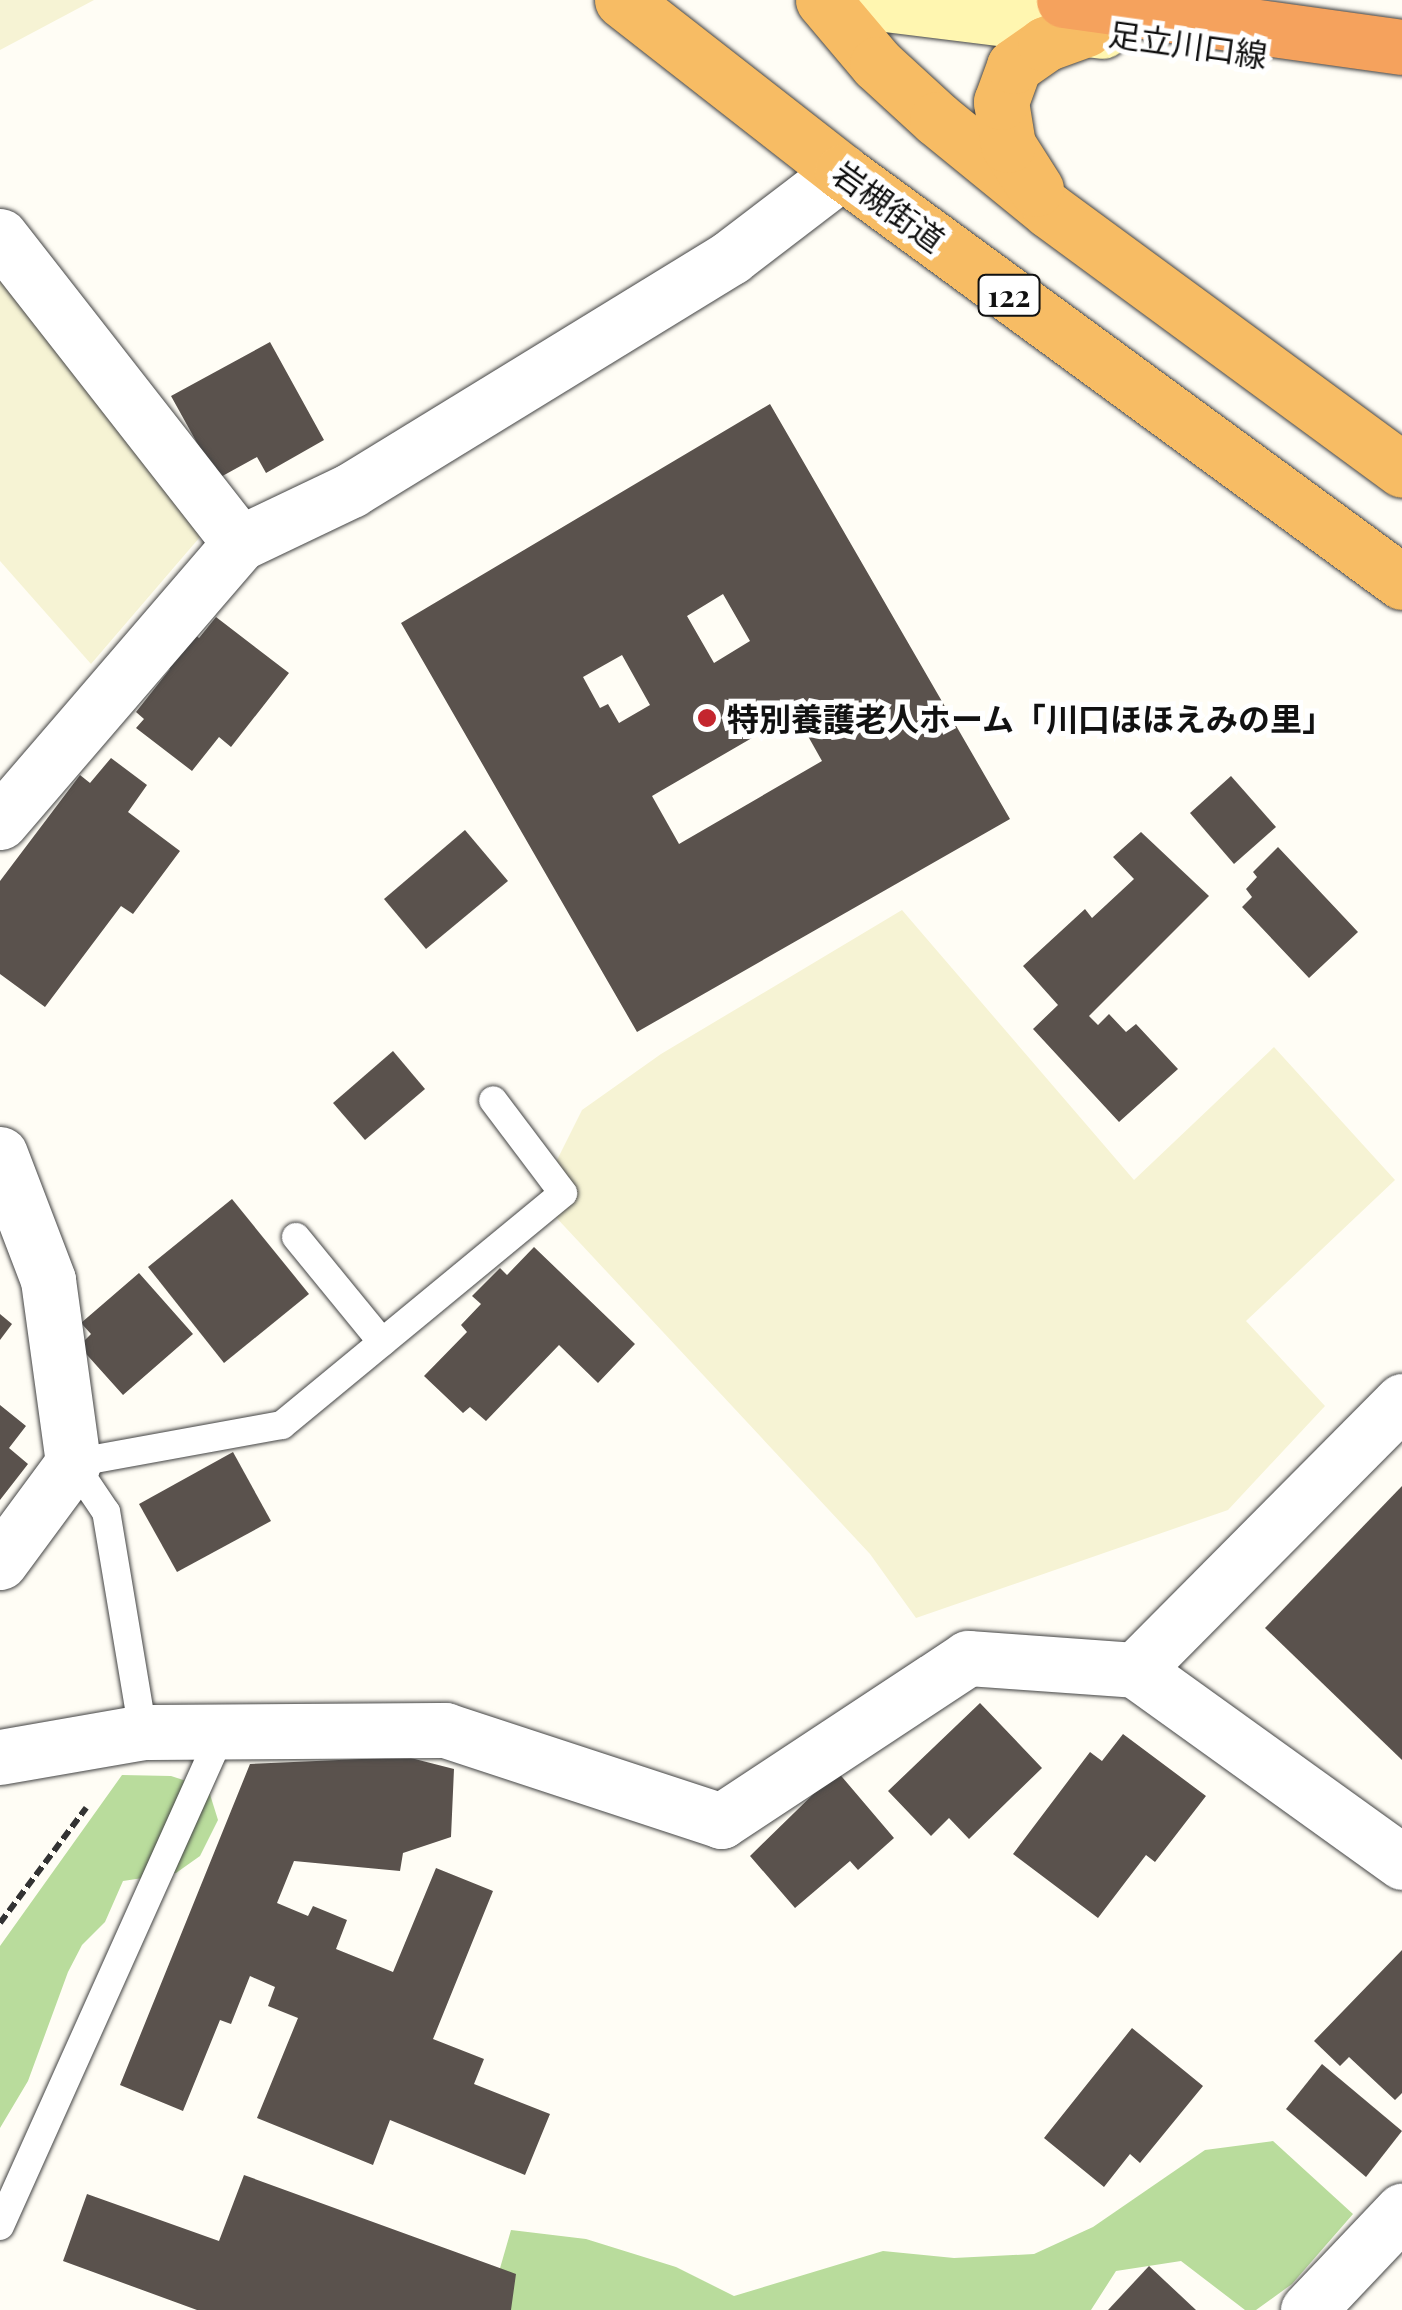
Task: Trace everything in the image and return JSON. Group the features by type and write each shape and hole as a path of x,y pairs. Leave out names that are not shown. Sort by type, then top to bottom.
{"highway":[{"name":"岩槻街道","path":"622,0 842,172 1402,582"},
{"path":"823,0 877,64 1050,210 1402,470"},
{"path":"1268,0 1402,28"},
{"path":"1050,210 1008,145 1001,102 1014,66 1045,44 1075,15 1402,47"}],"main road":[{"name":"足立川口線","path":"854,0 1075,15 1402,74"}],"street":[{"path":"3,813 240,542 351,490 714,267 842,172"},
{"path":"0,236 240,542"},
{"path":"0,1562 73,1464 48,1280 5,1185"},
{"path":"1135,1670 1402,1402"},
{"path":"0,1757 143,1732 445,1730 721,1821 968,1658 1135,1670 1402,1862"},
{"path":"1308,2310 1402,2210"}],"lane":[{"path":"143,1732 106,1512 73,1464 282,1425 563,1193 494,1100"},
{"path":"296,1237 382,1342"},
{"path":"0,2226 222,1734"}],"path":[{"path":"0,1923 143,1732"}],"shaded area":[{"path":"0,0 94,0 0,50"},
{"path":"0,266 206,530 91,664 0,561"},
{"path":"902,910 1134,1180 1274,1047 1395,1180 1246,1321 1325,1406 1228,1510 916,1618 870,1554 538,1198 582,1110 661,1054"}],"green space":[{"path":"122,1775 171,1776 208,1788 218,1820 200,1856 176,1873 123,1881 105,1922 82,1945 68,1972 28,2081 0,2128 0,1946"},
{"path":"1273,2141 1353,2214 1292,2284 1256,2310 1245,2310 1181,2261 1116,2271 1091,2310 488,2310 511,2230 586,2239 676,2267 734,2296 883,2251 954,2258 1034,2254 1093,2227 1205,2150"}],"building":[{"path":"270,342 324,440 266,473 257,457 217,479 171,396"},
{"name":"特別養護老人ホーム「川口ほほえみの里」","path":"770,404 1010,819 637,1032 401,623","holes":["723,594 750,641 714,663 687,616","622,655 650,705 619,723 608,704 600,708 583,677","795,713 822,761 679,844 652,796"]},
{"path":"216,617 289,673 231,747 219,737 192,771 136,728 144,719 136,712 170,669 160,661 186,628 199,638"},
{"path":"111,758 147,785 128,812 180,851 133,914 121,906 45,1007 0,974 0,881 80,775 90,783"},
{"path":"1231,776 1276,827 1234,864 1190,813"},
{"path":"465,830 508,881 426,949 384,899"},
{"path":"1141,832 1209,896 1089,1016 1098,1025 1109,1014 1126,1032 1136,1024 1178,1069 1119,1122 1033,1029 1058,1005 1023,966 1085,909 1092,918 1134,879 1113,857"},
{"path":"1278,847 1358,932 1309,978 1242,907 1252,897 1246,889 1257,877 1253,872"},
{"path":"393,1051 425,1089 365,1140 333,1103"},
{"path":"232,1199 309,1294 224,1363 148,1267"},
{"path":"534,1247 635,1344 598,1383 559,1345 486,1421 470,1407 463,1413 424,1376 467,1332 461,1325 481,1304 472,1296 500,1268 507,1275"},
{"path":"139,1273 193,1334 123,1395 79,1346 91,1334 81,1323"},
{"path":"0,1314 12,1324 0,1340"},
{"path":"0,1405 26,1426 9,1448 28,1464 0,1500"},
{"path":"233,1452 271,1521 177,1572 139,1504"},
{"path":"1402,1486 1402,1760 1265,1628"},
{"path":"980,1703 1042,1768 969,1839 949,1818 931,1836 888,1791"},
{"path":"1123,1734 1206,1796 1155,1862 1146,1855 1098,1918 1013,1854 1090,1752 1102,1761"},
{"path":"407,1757 454,1769 451,1837 403,1853 400,1871 294,1861 277,1903 308,1916 313,1906 347,1920 336,1949 393,1972 436,1868 493,1891 433,2039 484,2059 474,2084 550,2114 525,2175 390,2120 373,2165 257,2118 298,2018 268,2006 275,1987 250,1976 231,2024 220,2020 183,2111 120,2085 250,1764"},
{"path":"837,1771 894,1838 858,1870 850,1861 795,1908 750,1856"},
{"path":"1402,1950 1402,2093 1395,2100 1349,2057 1340,2066 1314,2041"},
{"path":"1132,2028 1203,2086 1140,2163 1130,2154 1104,2187 1044,2138"},
{"path":"1322,2064 1402,2131 1366,2177 1286,2109"},
{"path":"244,2175 516,2274 511,2310 197,2310 63,2261 87,2194 219,2241"},
{"path":"1149,2266 1196,2310 1108,2310"}],"place":[{"name":"特別養護老人ホーム「川口ほほえみの里」","path":"707,718"}]}
